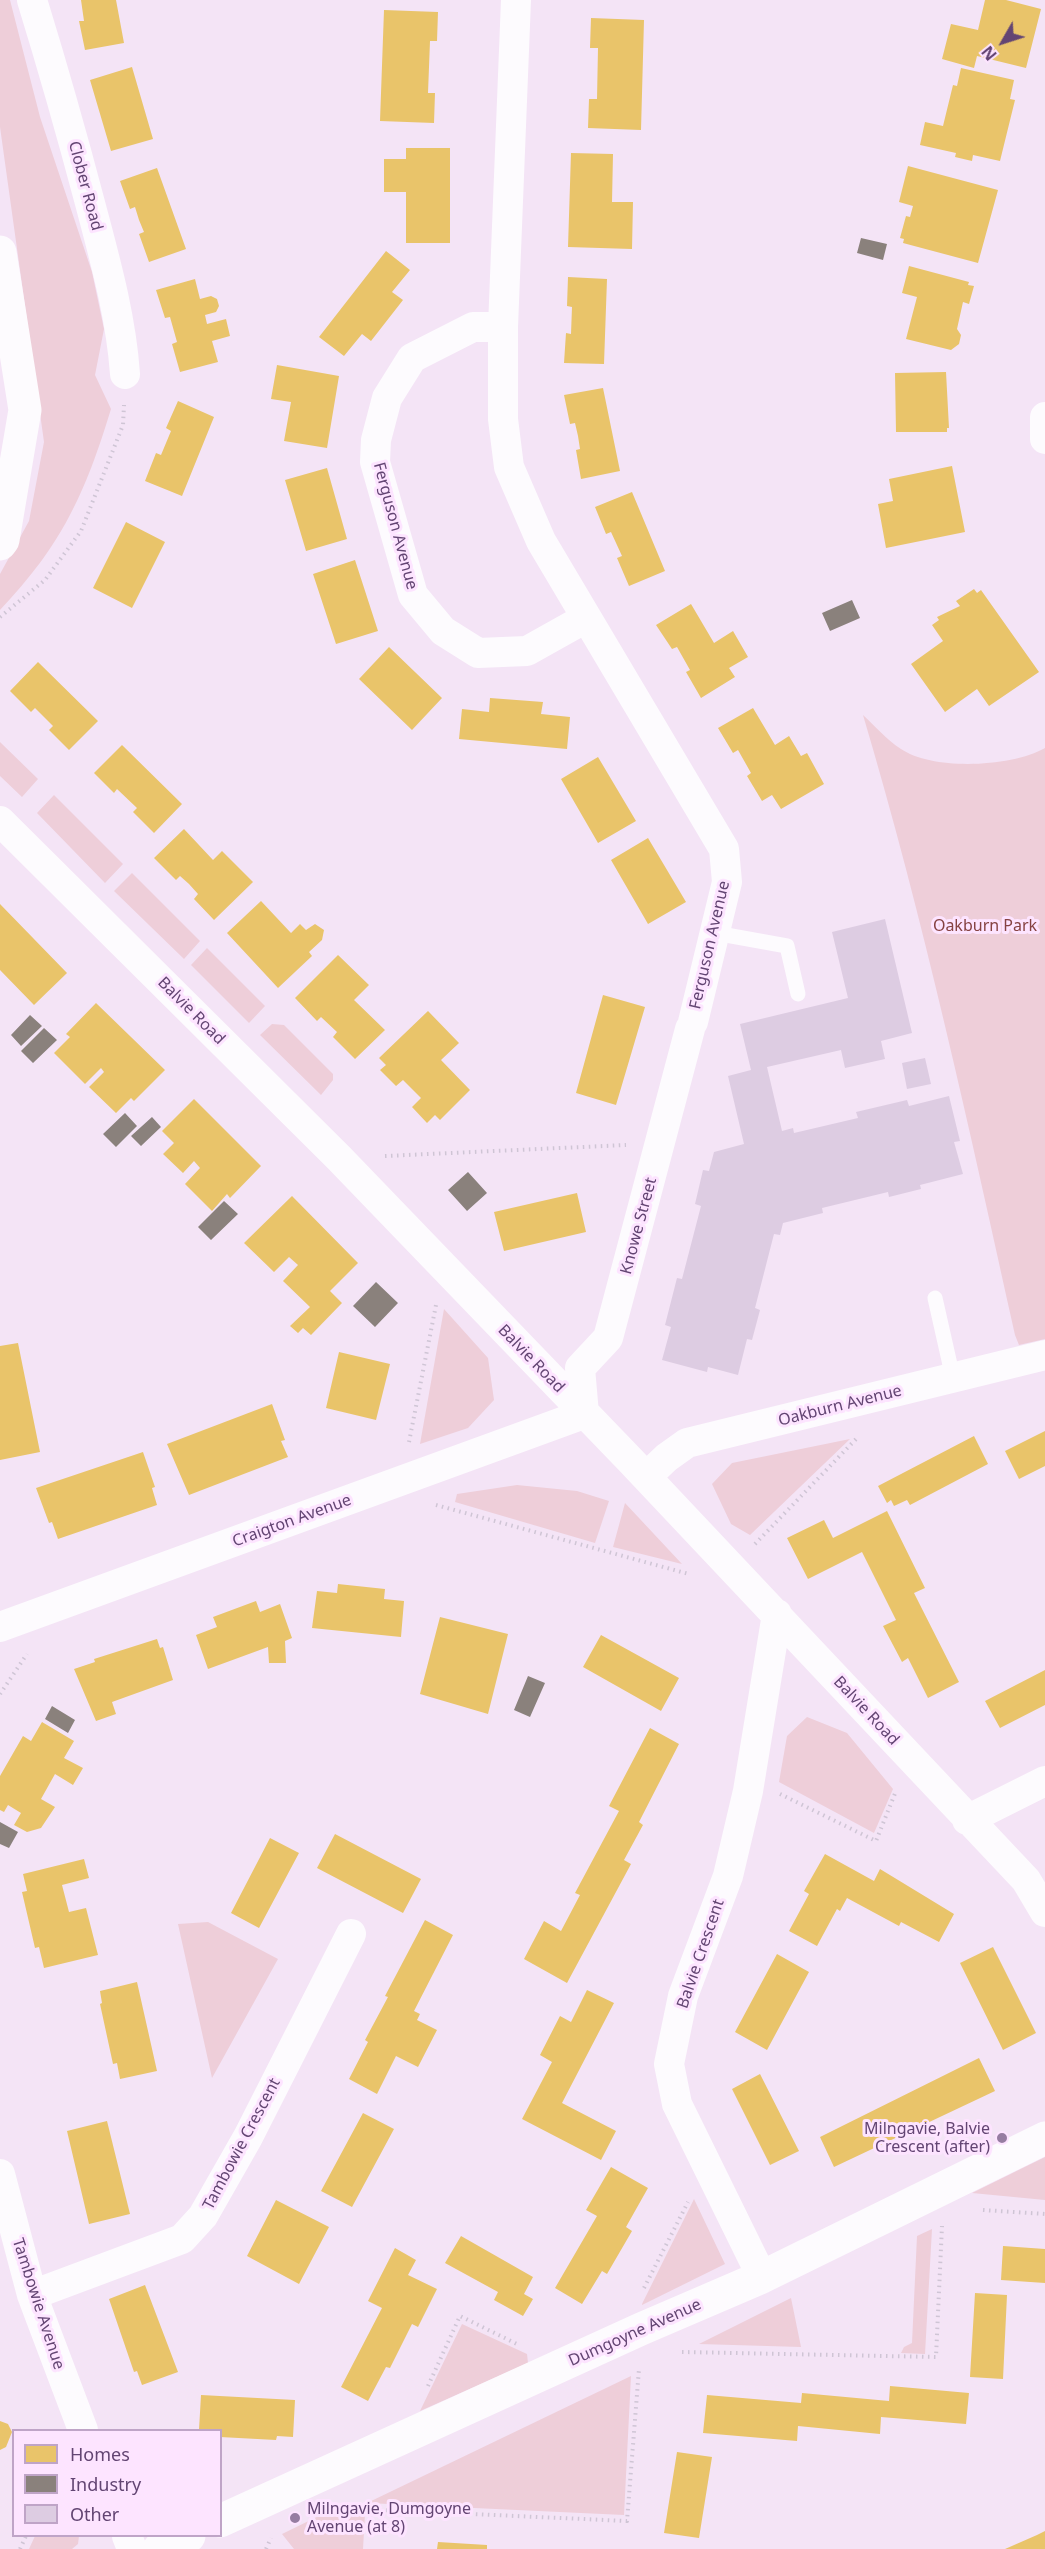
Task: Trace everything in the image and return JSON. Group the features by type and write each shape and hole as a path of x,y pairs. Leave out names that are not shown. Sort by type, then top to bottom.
{"street":[{"name":"Clober Road","path":"32,0 62,96 98,232 122,331 125,374"},
{"name":"Ferguson Avenue","path":"516,0 503,327 503,419 509,467 541,541 724,849 727,882 691,1026"},
{"path":"0,252 25,410 3,540 0,544"},
{"name":"Ferguson Avenue","path":"503,327 473,327 412,358 387,398 376,440 375,462 413,595 443,631 478,653 527,651 586,618"},
{"path":"1045,417 1045,439"},
{"name":"Balvie Road","path":"0,820 339,1158 646,1477 1026,1880 1045,1912"},
{"name":"Knowe Street","path":"584,1414 580,1368 608,1338 662,1144 691,1026"},
{"name":"Oakburn Avenue","path":"646,1477 687,1443 1045,1355"},
{"name":"Craigton Avenue","path":"0,1627 584,1414"},
{"name":"Balvie Crescent","path":"762,2277 677,2104 669,2064 683,1996 728,1876 750,1779 777,1614"},
{"path":"967,1820 1045,1781"},
{"name":"Tambowie Crescent","path":"32,2295 182,2239 203,2216 248,2137 351,1934"},
{"name":"Dumgoyne Avenue","path":"222,2520 762,2277 1045,2138"},
{"name":"Tambowie Avenue","path":"0,2175 32,2295 83,2429"},
{"path":"159,2549 185,2537"}],"lane":[{"path":"716,933 787,946 798,994"},
{"path":"935,1298 953,1378"}],"path":[{"path":"0,617 45,580 81,531 123,425 125,374"},
{"path":"339,1158 662,1144"},
{"path":"401,1481 443,1267"},
{"path":"732,1568 864,1432"},
{"path":"435,1504 699,1577"},
{"path":"750,1779 876,1841 909,1757"},
{"path":"310,2481 322,2507 627,2521 629,2335 706,2165"},
{"path":"977,2209 1045,2214"},
{"path":"676,2352 936,2357 943,2219"},
{"path":"427,2388 460,2316 562,2366"}],"green space":[{"path":"0,0 10,0 40,117 92,272 104,329 95,375 111,409 81,493 69,517 40,563 0,610 0,574 29,521 44,442 0,127"},
{"name":"Oakburn Park","path":"863,715 901,749 932,761 973,764 993,762 1013,759 1045,748 1045,1339 1019,1345 1015,1335 926,946"},
{"path":"0,742 38,779 22,797 0,776"},
{"path":"54,795 123,864 105,883 37,813"},
{"path":"132,873 200,941 184,959 114,891"},
{"path":"207,948 265,1006 249,1023 191,965"},
{"path":"272,1024 284,1025 333,1074 333,1080 321,1095 260,1035"},
{"path":"444,1309 488,1358 494,1400 468,1428 420,1444"},
{"path":"850,1439 750,1535 731,1524 712,1484 732,1463"},
{"path":"517,1485 577,1491 609,1501 595,1543 455,1502 457,1494"},
{"path":"625,1503 682,1564 613,1547"},
{"path":"807,1717 847,1733 893,1789 874,1833 779,1782 787,1736"},
{"path":"208,1922 278,1959 212,2078 178,1924"},
{"path":"1045,2157 1045,2200 972,2193"},
{"path":"694,2199 725,2264 642,2305 642,2304"},
{"path":"932,2229 925,2354 901,2353 904,2347 912,2343 917,2236"},
{"path":"791,2298 801,2347 699,2344"},
{"path":"462,2324 527,2354 528,2363 420,2411"},
{"path":"631,2376 624,2515 367,2503"},
{"path":"325,2513 365,2514 363,2549 294,2549 282,2534"},
{"path":"35,2537 79,2537 78,2544 72,2549 29,2549"}],"building: Homes":[{"path":"81,0 116,0 124,43 85,50 79,21 84,21"},
{"path":"985,0 1006,0 1041,9 1026,68 977,56 974,68 942,59 951,24 978,30"},
{"path":"384,10 438,12 437,41 430,41 428,93 435,93 434,123 380,121"},
{"path":"591,18 644,20 641,130 588,128 589,99 597,99 598,48 590,48"},
{"path":"132,67 153,139 111,151 90,80"},
{"path":"961,68 1014,80 1010,99 1015,100 1000,161 973,155 972,161 955,157 956,153 920,145 925,122 943,126 953,85 957,86"},
{"path":"406,148 450,148 450,243 406,243 406,192 384,192 384,159 406,159"},
{"path":"571,153 613,154 612,202 633,202 632,249 568,247"},
{"path":"908,166 998,190 978,263 903,243 904,239 900,238 906,216 910,217 913,206 899,202"},
{"path":"157,168 186,249 149,262 139,234 144,232 135,207 130,209 120,181"},
{"path":"386,251 410,270 392,292 403,300 371,341 362,334 344,356 319,337"},
{"path":"909,266 969,282 968,285 974,286 969,304 963,302 957,329 961,335 959,344 951,350 906,339 917,297 902,293"},
{"path":"568,277 607,279 604,364 564,363 566,333 571,334 572,307 567,306"},
{"path":"195,279 200,299 211,296 217,299 219,306 216,312 205,315 207,324 226,319 230,336 212,341 218,362 180,372 172,344 177,342 170,317 165,318 156,290"},
{"path":"277,365 339,376 327,448 284,441 291,402 271,399"},
{"path":"946,372 949,428 947,432 896,432 895,373"},
{"path":"603,388 620,471 581,479 576,450 580,449 578,436 575,423 570,424 564,395"},
{"path":"178,401 214,417 182,496 145,481 156,453 161,455 171,431 166,428"},
{"path":"952,466 965,532 886,548 878,504 893,501 889,479"},
{"path":"327,468 347,539 306,551 285,480"},
{"path":"632,492 665,571 629,586 617,558 622,556 611,532 606,534 595,507"},
{"path":"126,522 165,542 132,608 93,588"},
{"path":"355,560 378,631 336,644 313,574"},
{"path":"974,589 977,593 981,590 1039,672 989,706 977,689 945,712 911,664 943,641 932,625 939,620 937,617 960,606 956,601"},
{"path":"691,604 714,643 733,631 748,657 729,668 735,677 701,698 686,672 690,670 677,647 672,649 656,625"},
{"path":"389,647 442,698 412,730 359,679"},
{"path":"38,662 98,721 69,750 49,730 53,726 35,708 31,712 10,691"},
{"path":"490,698 543,702 541,714 570,717 567,749 459,739 462,709 489,712"},
{"path":"753,708 775,745 789,736 801,756 807,753 824,784 781,809 772,795 762,801 747,776 751,773 738,750 733,753 718,728"},
{"path":"122,745 182,804 154,833 133,812 137,808 117,789 114,793 94,773"},
{"path":"598,757 636,821 598,843 561,779"},
{"path":"184,829 213,860 222,851 253,882 214,920 194,899 198,894 189,884 180,876 176,880 154,858"},
{"path":"648,838 686,902 648,924 611,860"},
{"path":"261,901 291,933 300,924 306,930 315,924 324,930 322,940 309,952 312,956 278,988 227,933"},
{"path":"0,904 67,973 34,1005 0,970"},
{"path":"338,955 369,985 354,1000 385,1030 355,1059 333,1037 337,1032 321,1017 317,1021 295,998"},
{"path":"603,995 645,1007 616,1105 576,1093"},
{"path":"96,1003 165,1070 134,1101 131,1098 116,1113 89,1087 104,1072 101,1068 85,1084 54,1053 70,1037 66,1034"},
{"path":"428,1011 459,1043 441,1060 470,1090 440,1120 435,1115 427,1123 412,1107 421,1098 403,1080 396,1086 380,1070 386,1065 379,1058"},
{"path":"194,1099 261,1166 230,1198 227,1194 212,1211 185,1184 200,1168 194,1161 183,1173 163,1154 174,1143 162,1131"},
{"path":"577,1193 586,1232 504,1251 494,1212"},
{"path":"292,1196 358,1263 330,1291 342,1303 311,1335 303,1328 298,1333 290,1326 310,1307 283,1281 298,1265 289,1257 274,1272 244,1243"},
{"path":"18,1343 40,1452 0,1460 0,1346"},
{"path":"339,1352 390,1364 376,1420 326,1408"},
{"path":"272,1404 285,1440 281,1441 288,1457 189,1495 167,1444"},
{"path":"1045,1431 1045,1466 1019,1479 1005,1451"},
{"path":"974,1436 988,1464 910,1505 907,1500 894,1506 891,1500 887,1503 878,1486"},
{"path":"143,1452 155,1487 152,1488 157,1505 58,1539 52,1522 49,1523 36,1488"},
{"path":"887,1511 925,1588 914,1593 959,1682 928,1698 908,1658 902,1662 883,1626 896,1620 862,1552 808,1579 787,1538 824,1520 833,1538"},
{"path":"338,1584 385,1589 384,1599 404,1601 401,1637 312,1628 317,1591 337,1593"},
{"path":"256,1601 260,1612 280,1604 292,1638 285,1641 286,1663 269,1663 268,1647 208,1669 196,1635 217,1627 213,1617"},
{"path":"440,1617 508,1634 488,1714 420,1694"},
{"path":"601,1635 679,1678 661,1711 583,1667"},
{"path":"157,1639 160,1648 163,1647 173,1680 112,1702 116,1714 96,1721 74,1669 95,1662 94,1659"},
{"path":"1045,1670 1045,1705 1000,1728 985,1701"},
{"path":"42,1722 74,1741 64,1758 83,1768 73,1785 55,1774 41,1799 55,1807 41,1828 27,1832 14,1825 21,1813 8,1805 4,1812 0,1810 0,1776 23,1736 31,1741"},
{"path":"650,1728 679,1744 639,1822 643,1825 624,1860 631,1864 567,1983 524,1959 544,1921 561,1931 580,1895 575,1893 619,1811 609,1806"},
{"path":"335,1834 421,1879 403,1913 317,1868"},
{"path":"270,1838 299,1853 259,1928 231,1913"},
{"path":"825,1854 874,1881 880,1869 954,1914 939,1942 901,1922 899,1926 847,1898 840,1911 837,1909 817,1946 789,1931 809,1894 804,1891"},
{"path":"84,1859 89,1878 62,1885 69,1912 86,1908 98,1955 44,1968 39,1947 35,1948 22,1892 27,1891 23,1874"},
{"path":"425,1920 453,1935 414,2011 420,2014 417,2020 437,2030 418,2067 396,2056 377,2094 349,2079 368,2042 365,2040 388,1997 385,1996"},
{"path":"993,1947 1036,2033 1003,2050 960,1963"},
{"path":"777,1954 809,1972 767,2050 735,2032"},
{"path":"137,1982 157,2071 120,2079 117,2063 113,2064 100,2004 102,2003 100,1991"},
{"path":"587,1990 614,2003 562,2103 616,2131 601,2160 522,2119 552,2062 540,2055 560,2016 571,2022"},
{"path":"979,2058 995,2091 834,2167 820,2137"},
{"path":"760,2074 799,2151 770,2165 732,2089"},
{"path":"363,2113 394,2129 352,2207 321,2191"},
{"path":"107,2121 130,2214 89,2224 67,2131"},
{"path":"611,2167 648,2188 626,2227 632,2231 607,2274 602,2271 582,2304 555,2288 597,2216 586,2210"},
{"path":"276,2200 329,2227 299,2284 247,2256"},
{"path":"461,2236 533,2277 524,2294 533,2299 523,2316 494,2300 498,2292 445,2263"},
{"path":"1003,2246 1045,2249 1045,2283 1001,2280"},
{"path":"395,2248 416,2260 408,2275 437,2289 418,2327 412,2324 390,2368 386,2367 368,2401 341,2387 382,2308 368,2301"},
{"path":"145,2285 178,2372 142,2385 137,2371 134,2372 109,2299"},
{"path":"975,2293 1007,2295 1003,2379 970,2377"},
{"path":"890,2386 969,2393 966,2424 881,2417 880,2434 798,2426 797,2441 703,2433 707,2395 801,2403 802,2393 889,2401"},
{"path":"201,2395 295,2400 293,2437 277,2436 276,2440 222,2437 222,2429 199,2429"},
{"path":"0,2421 8,2424 12,2432 6,2447 0,2450"},
{"path":"677,2452 712,2457 699,2538 664,2533"},
{"path":"1045,2531 1045,2549 1005,2549 1037,2535"},
{"path":"438,2542 487,2545 487,2549 437,2549"}],"building: Industry":[{"path":"861,238 887,244 883,260 857,253"},
{"path":"852,600 860,618 830,631 822,613"},
{"path":"30,1015 42,1026 21,1046 11,1035"},
{"path":"44,1028 57,1040 33,1063 21,1051"},
{"path":"125,1113 137,1126 116,1147 103,1134"},
{"path":"152,1117 161,1127 141,1146 131,1136"},
{"path":"468,1172 487,1193 467,1211 448,1190"},
{"path":"224,1201 238,1214 211,1240 198,1227"},
{"path":"376,1282 398,1303 375,1327 353,1306"},
{"path":"528,1676 545,1683 530,1717 514,1710"},
{"path":"52,1706 75,1720 68,1733 45,1719"},
{"path":"0,1822 18,1832 9,1848 0,1844"}],"building: Other":[{"path":"885,919 912,1033 881,1041 885,1059 845,1068 841,1050 767,1067 782,1131 793,1128 794,1133 858,1118 856,1112 907,1100 909,1106 949,1096 960,1141 954,1142 963,1174 920,1185 921,1189 889,1197 888,1192 822,1208 823,1213 783,1223 780,1235 774,1234 755,1308 760,1310 752,1340 747,1339 738,1375 708,1367 707,1372 662,1360 671,1327 665,1325 677,1278 682,1279 701,1206 695,1204 703,1170 709,1171 714,1152 744,1144 728,1076 751,1070 740,1024 848,998 832,932"},
{"path":"925,1058 931,1084 907,1089 902,1063"}],"place":[{"name":"Milngavie, Balvie Crescent (after)","path":"1002,2138"},
{"name":"Milngavie, Dumgoyne Avenue (at 8)","path":"295,2518"}]}
